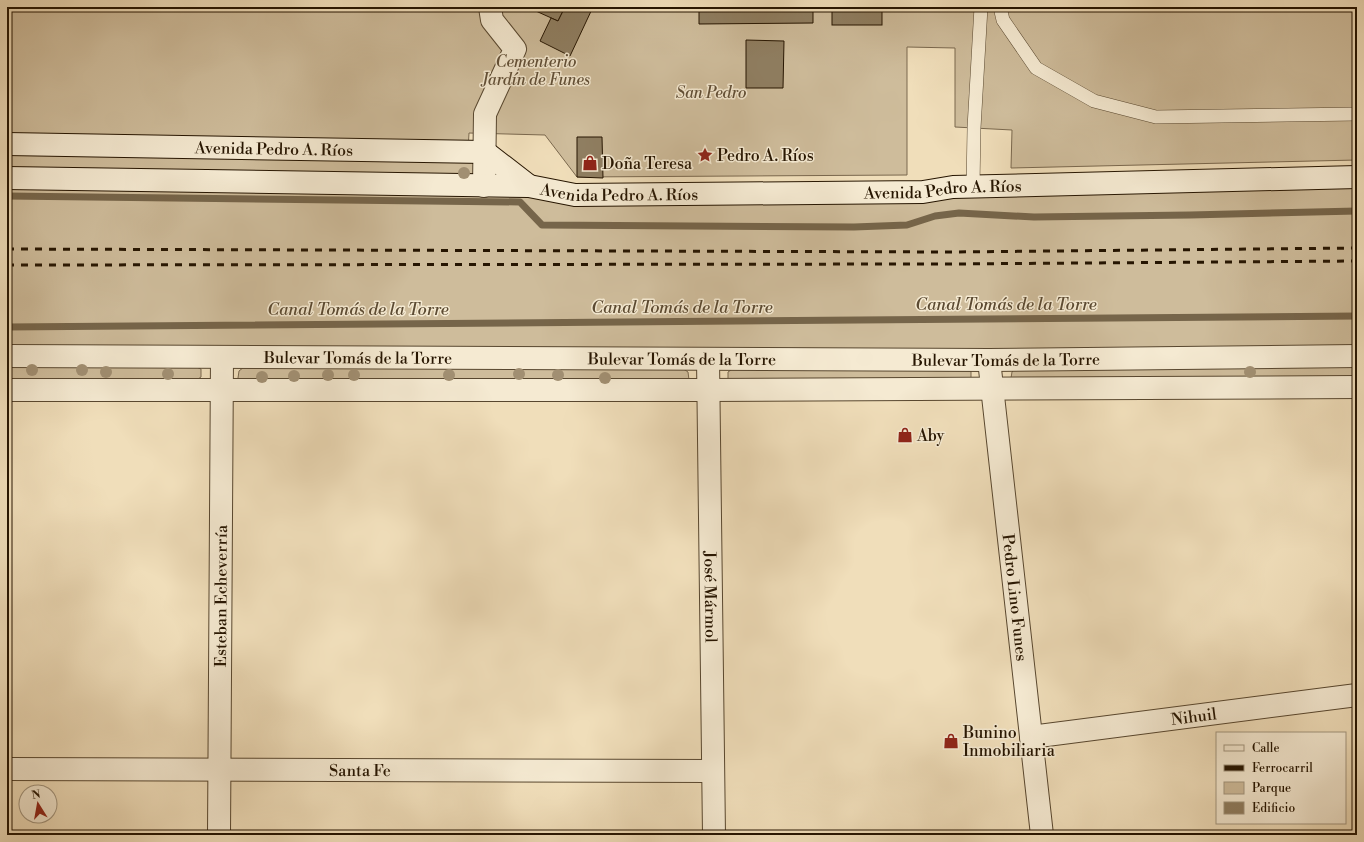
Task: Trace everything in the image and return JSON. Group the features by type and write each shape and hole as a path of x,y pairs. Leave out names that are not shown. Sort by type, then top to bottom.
{"street":[{"path":"484,186 485,114 515,49 492,20 490,7"},
{"name":"Avenida Pedro A. Ríos","path":"7,144 485,152 529,186"},
{"path":"386,184 387,150"},
{"name":"Avenida Pedro A. Ríos","path":"7,178 529,186 575,195 923,192 953,187 1357,177"},
{"name":"Bulevar Tomás de la Torre","path":"7,356 989,360 1357,356"},
{"name":"Esteban Echeverría","path":"219,835 222,357"},
{"name":"José Mármol","path":"708,359 714,835"},
{"name":"Pedro Lino Funes","path":"989,360 1042,835"},
{"name":"Bulevar Tomás de la Torre","path":"7,390 709,390 1357,387"},
{"name":"Nihuil","path":"1031,737 1357,695"},
{"name":"Santa Fe","path":"7,769 713,771"}],"lane":[{"path":"973,187 974,128 981,7"},
{"path":"1000,7 1003,20 1036,68 1094,101 1156,118 1357,114"}],"green space":[{"path":"7,7 1357,7 1357,160 1011,168 1012,130 955,127 955,48 907,47 907,175 577,177 545,135 469,133 468,151 529,186 1357,177 1357,356 7,356"},
{"path":"1357,364 1357,379 1011,378 1012,372 1017,367"},
{"path":"7,365 194,366 201,369 201,377 195,381 7,380"},
{"path":"244,367 682,368 688,372 689,380 242,382 238,378 239,371"},
{"path":"734,368 971,371 971,378 732,383 728,379 728,372"}],"building":[{"path":"527,7 565,7 558,21"},
{"path":"565,7 593,7 570,56 540,41 551,18 558,21"},
{"path":"699,7 813,7 813,23 699,24"},
{"path":"832,7 882,7 882,25 832,25"},
{"path":"746,40 784,41 783,88 746,88"},
{"path":"577,137 602,137 603,178 577,177"}],"waterway":[{"path":"7,196 520,202 542,225 854,227 907,225 935,216 959,213 1034,217 1357,211"},
{"name":"Canal Tomás de la Torre","path":"7,327 1357,316"}],"railway":[{"path":"7,249 952,252 1357,248"},
{"path":"7,265 950,264 1357,261"}],"place":[{"name":"Pedro A. Ríos","path":"705,155"},
{"name":"Doña Teresa","path":"590,163"},
{"name":"Aby","path":"905,435"},
{"name":"Bunino Inmobiliaria","path":"951,741"}],"park label":[{"name":"Cementerio Jardín de Funes","path":"536,70"},
{"name":"San Pedro","path":"711,92"}]}
